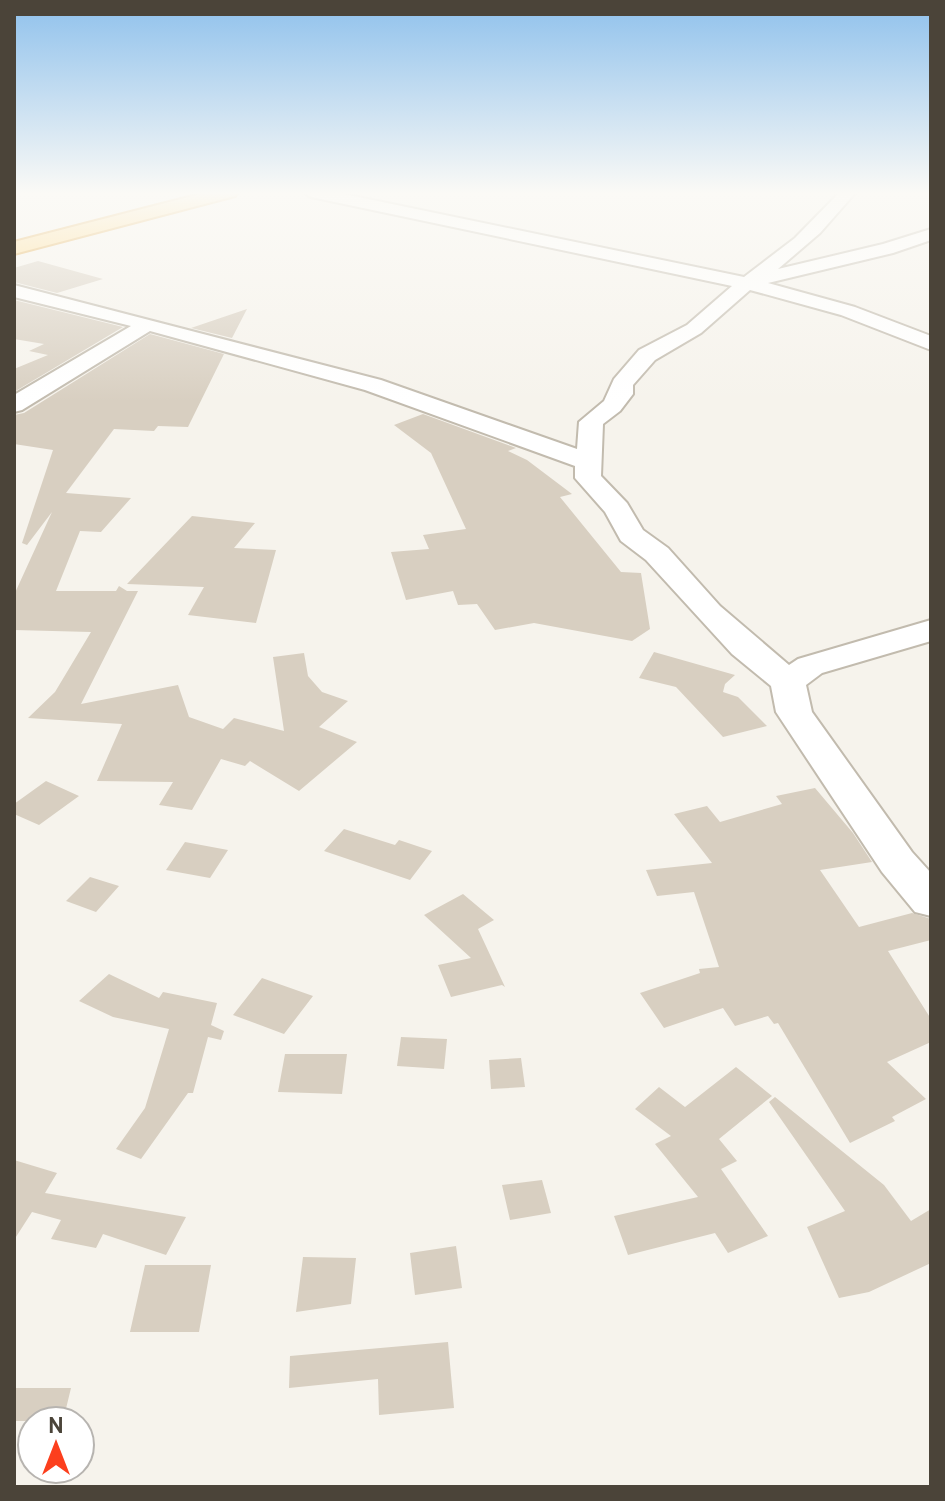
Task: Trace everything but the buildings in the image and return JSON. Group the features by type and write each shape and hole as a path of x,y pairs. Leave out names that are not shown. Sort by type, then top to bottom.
{"street":[{"path":"649,262 709,273 848,311 931,344"},
{"path":"775,262 694,329 647,355 638,364 622,384 621,394 612,406 591,422 588,478 617,509 631,535 657,554 744,647 788,682 794,712 897,862 931,901"},
{"path":"747,283 824,262"},
{"path":"14,291 373,385 589,462"},
{"path":"14,405 137,333 142,328 141,322"},
{"path":"788,682 810,666 931,630"}]}
